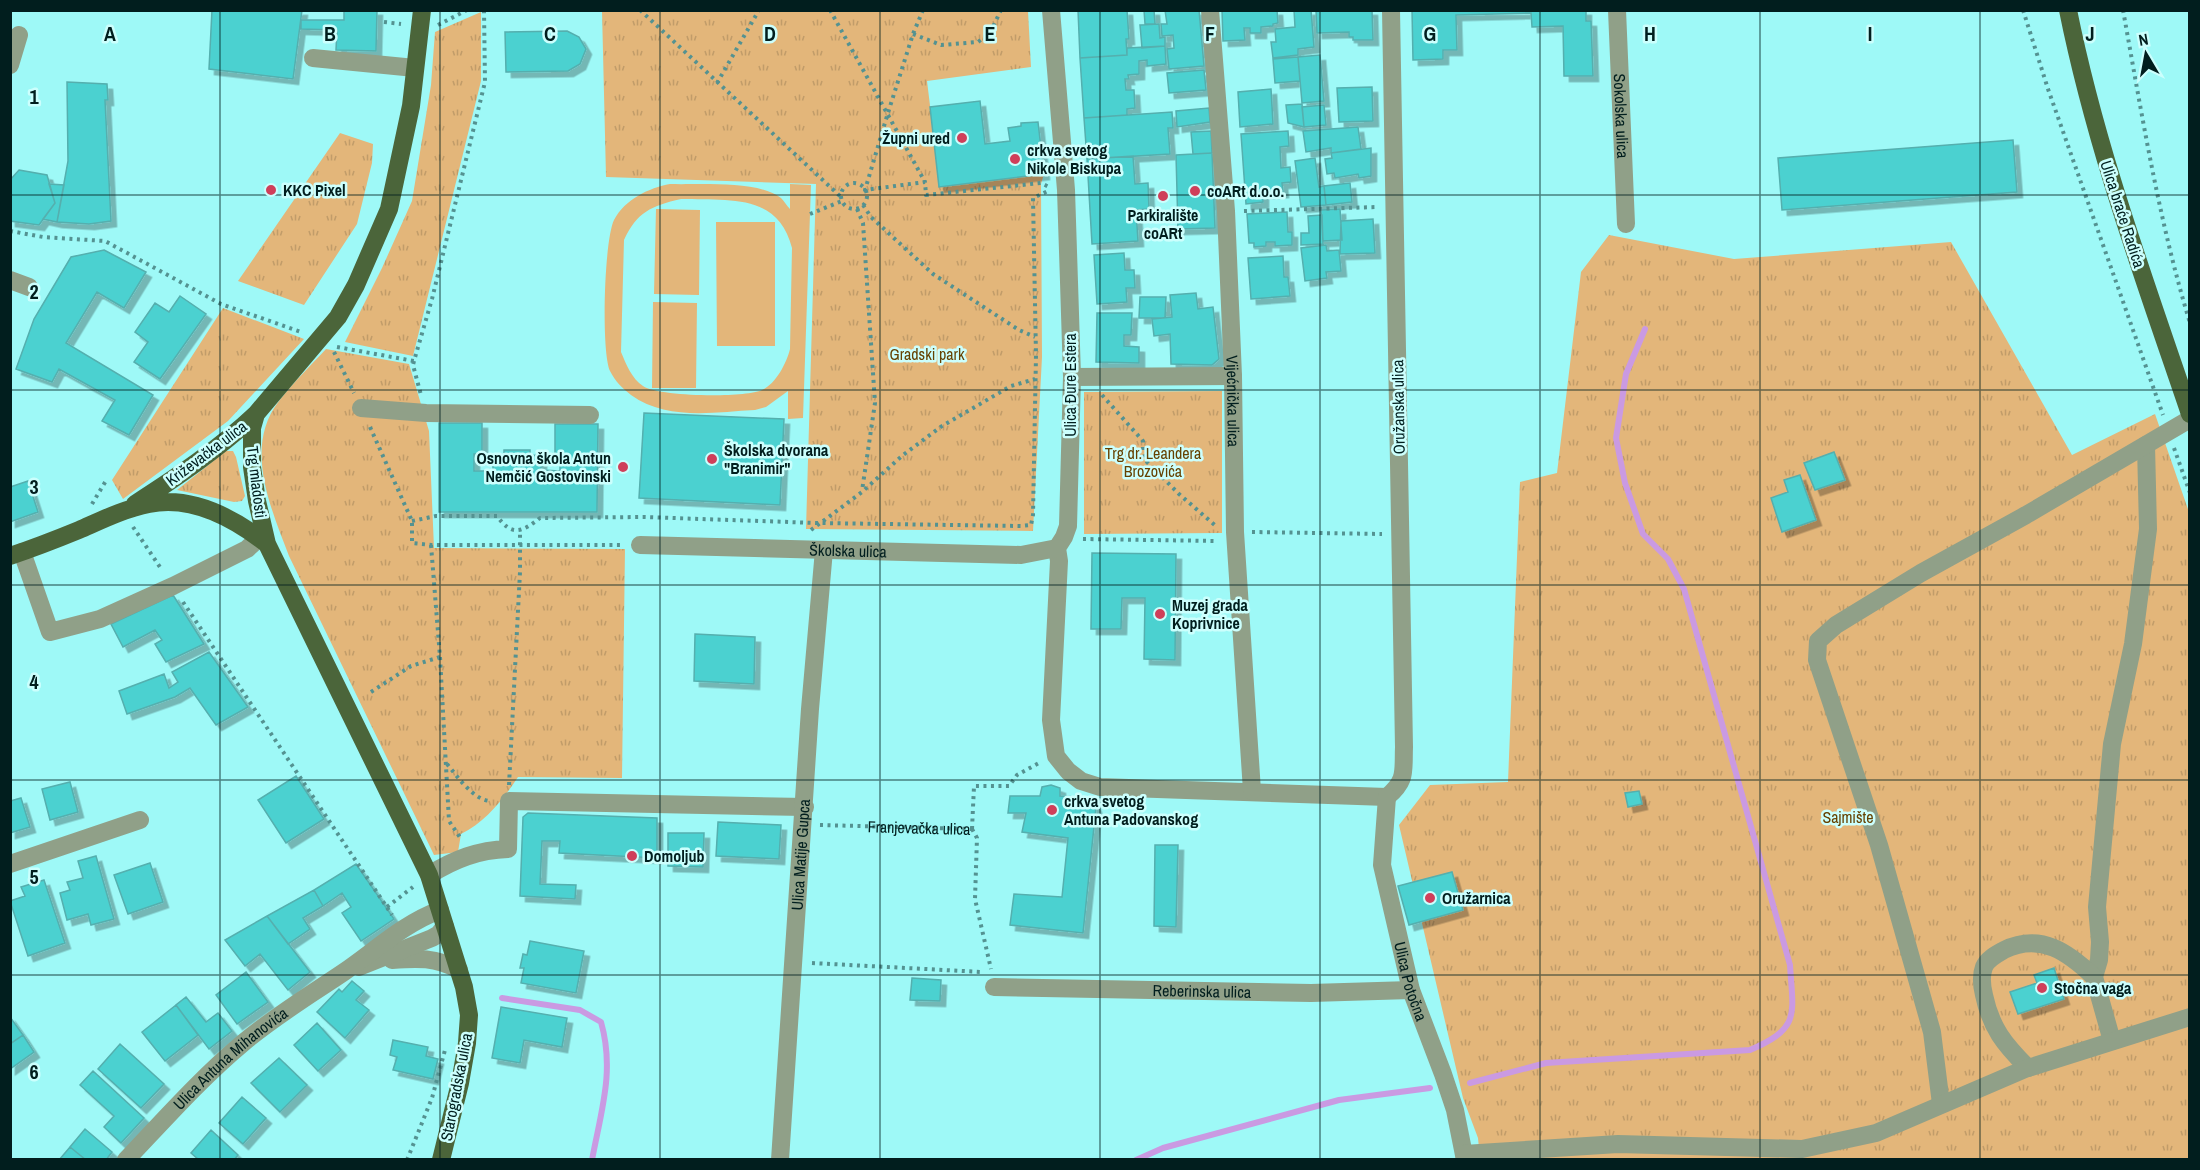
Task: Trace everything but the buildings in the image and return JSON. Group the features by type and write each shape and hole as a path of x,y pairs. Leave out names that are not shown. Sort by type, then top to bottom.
{"main road":[{"name":"Ulica braće Radića","path":"2068,10 2088,103 2190,417"},
{"path":"256,414 338,317 356,285 389,209 411,106 426,20"},
{"name":"Križevačka ulica","path":"128,517 256,414"},
{"name":"Trg mladosti","path":"256,414 252,428 252,467 263,541 429,875 442,918"},
{"name":"Križevačka ulica","path":"16,554 128,517 151,503 185,504 223,515 263,541"},
{"name":"Starogradska ulica","path":"441,1160 460,1083 468,1028 467,999 442,918"}],"street":[{"name":"Ulica Đure Estera","path":"1051,10 1066,190 1072,377 1068,526 1057,548 1059,561 1051,720 1056,756"},
{"name":"Vijećnička ulica","path":"1210,10 1226,212 1233,376 1229,532 1252,791"},
{"name":"Oružanska ulica","path":"1387,797 1400,786 1403,776 1404,747 1391,10"},
{"name":"Sokolska ulica","path":"1617,10 1626,224"},
{"path":"10,64 19,36"},
{"path":"313,58 416,68"},
{"path":"10,280 29,287"},
{"path":"1072,377 1233,376"},
{"path":"361,408 426,413 590,416"},
{"path":"1941,1104 1932,1032 1879,845 1817,660 1818,641 1836,625 1921,573 2146,445 2190,417"},
{"path":"2094,977 2099,960 2097,907 2112,744 2133,644 2148,529 2146,445"},
{"path":"16,554 50,632 100,619 263,541"},
{"name":"Školska ulica","path":"640,545 1021,555 1057,548"},
{"name":"Ulica Matije Gupca","path":"780,1160 824,550"},
{"path":"1056,756 1068,771 1082,781 1100,787 1387,797"},
{"name":"Ulica Potočna","path":"1387,797 1382,865 1411,990 1455,1110 1464,1157"},
{"path":"429,875 450,862 473,853 490,849 508,849 509,801 658,803 804,816"},
{"path":"10,864 140,820"},
{"name":"Ulica Antuna Mihanovića","path":"126,1160 241,1044 280,1014 346,971 407,925 442,918 439,934 432,938 372,963 346,971"},
{"path":"2028,1068 2010,1051 1993,1028 1982,986 1984,967 1993,956 2008,948 2034,944 2060,949 2072,957 2094,977 2112,1041"},
{"name":"Ulica Antuna Mihanovića","path":"372,963 428,958 459,970"},
{"name":"Reberinska ulica","path":"993,980 1311,993 1411,990"},
{"path":"1464,1157 1618,1144 1802,1149 1876,1133 2028,1068 2190,1017"}],"path":[{"path":"426,20 467,10"},
{"path":"426,413 413,365 432,299 485,82 484,10"},
{"path":"640,10 848,208 863,205 866,198 865,190 886,116 923,10"},
{"path":"717,83 759,10"},
{"path":"830,10 886,116 925,182 926,195 1041,183 1052,189"},
{"path":"913,34 941,45 978,42 990,33 1001,10"},
{"path":"2023,10 2048,89 2190,493"},
{"path":"2124,10 2170,248 2190,323"},
{"path":"384,22 402,24"},
{"path":"1051,177 1052,189"},
{"path":"865,190 925,182"},
{"path":"841,199 843,189 850,184 859,184 865,190"},
{"path":"412,521 436,516 497,516 512,530 520,531 540,518 643,517 818,523 1030,525 1033,515 1035,380 1033,198 1052,189"},
{"path":"810,214 841,199"},
{"path":"863,205 871,217 933,274 1019,330 1035,337"},
{"path":"1226,212 1378,207"},
{"path":"857,208 863,224 875,403 862,492"},
{"path":"10,231 43,237 105,241 221,304 308,334"},
{"path":"414,362 331,346 412,521 412,543 640,545"},
{"path":"1095,376 1095,387 1143,441 1143,452 1147,462 1179,494 1229,532 1386,534"},
{"path":"818,523 862,492 903,455 942,426 1011,386 1035,380"},
{"path":"128,517 387,907 429,875"},
{"path":"447,764 484,801 509,801 520,531"},
{"path":"1079,538 1224,542 1229,532"},
{"path":"431,544 449,821 473,853"},
{"path":"371,692 411,666 440,657"},
{"name":"Franjevačka ulica","path":"804,816 972,829 974,786 1009,786 1017,775 1056,756"},
{"path":"812,963 993,980 975,899 977,838 972,829"},
{"path":"407,1160 432,1098 446,1046"}],"green space":[{"name":"Gradski park","path":"602,11 1028,11 1031,67 927,81 940,187 1044,174 1041,184 1042,357 1033,531 806,529 816,184 606,177"},
{"path":"481,12 481,81 413,356 345,342 412,201 431,85 435,32"},
{"path":"340,133 373,144 372,163 357,224 304,305 238,281"},
{"path":"712,184 758,188 781,198 790,209 790,184 811,185 803,418 788,419 788,391 766,407 755,410 675,412 660,409 631,395 612,375 607,360 605,320 606,272 614,220 631,200 662,186","holes":["681,199 748,203 763,208 775,217 785,230 792,248 790,349 780,372 772,383 762,390 753,393 721,395 652,390 643,386 636,379 621,352 624,240 634,223 646,212 661,204"]},
{"path":"656,209 700,210 699,295 654,294"},
{"path":"716,222 775,222 775,346 717,346"},
{"name":"Sajmište","path":"1609,235 1734,259 1951,242 2072,455 2155,414 2190,515 2189,1159 1480,1159 1478,1138 1463,1098 1399,825 1430,785 1508,782 1520,482 1557,473 1581,272"},
{"path":"653,302 697,303 696,388 652,388"},
{"path":"223,308 304,339 228,421 123,499 112,480"},
{"path":"326,349 409,364 429,431 434,548 625,549 622,778 518,777 493,810 461,834 458,852 434,855 289,556 268,498 262,458 263,438 268,419 284,394"},
{"name":"Trg dr. Leandera Brozovića","path":"1222,391 1222,533 1084,534 1084,392"},
{"path":"226,451 233,451 236,457 245,496 242,501 234,502 177,490"}],"waterway":[{"path":"1470,1083 1546,1063 1750,1050 1778,1034 1786,1027 1790,1018 1792,1008 1790,965 1684,589 1668,559 1643,534 1625,483 1616,438 1626,374 1645,329"},
{"path":"502,998 580,1010 601,1022 607,1057 607,1074 592,1160"},
{"path":"1136,1160 1163,1148 1339,1100 1430,1088"}],"place":[{"name":"Župni ured","path":"962,138"},
{"name":"crkva svetog Nikole Biskupa","path":"1015,159"},
{"name":"KKC Pixel","path":"271,190"},
{"name":"coARt d.o.o.","path":"1195,191"},
{"name":"Parkiralište coARt","path":"1163,196"},
{"name":"Školska dvorana \"Branimir\"","path":"712,459"},
{"name":"Osnovna škola Antun Nemčić Gostovinski","path":"623,467"},
{"name":"Muzej grada Koprivnice","path":"1160,614"},
{"name":"crkva svetog Antuna Padovanskog","path":"1052,810"},
{"name":"Domoljub","path":"632,856"},
{"name":"Oružarnica","path":"1430,898"},
{"name":"Stočna vaga","path":"2042,988"}]}
